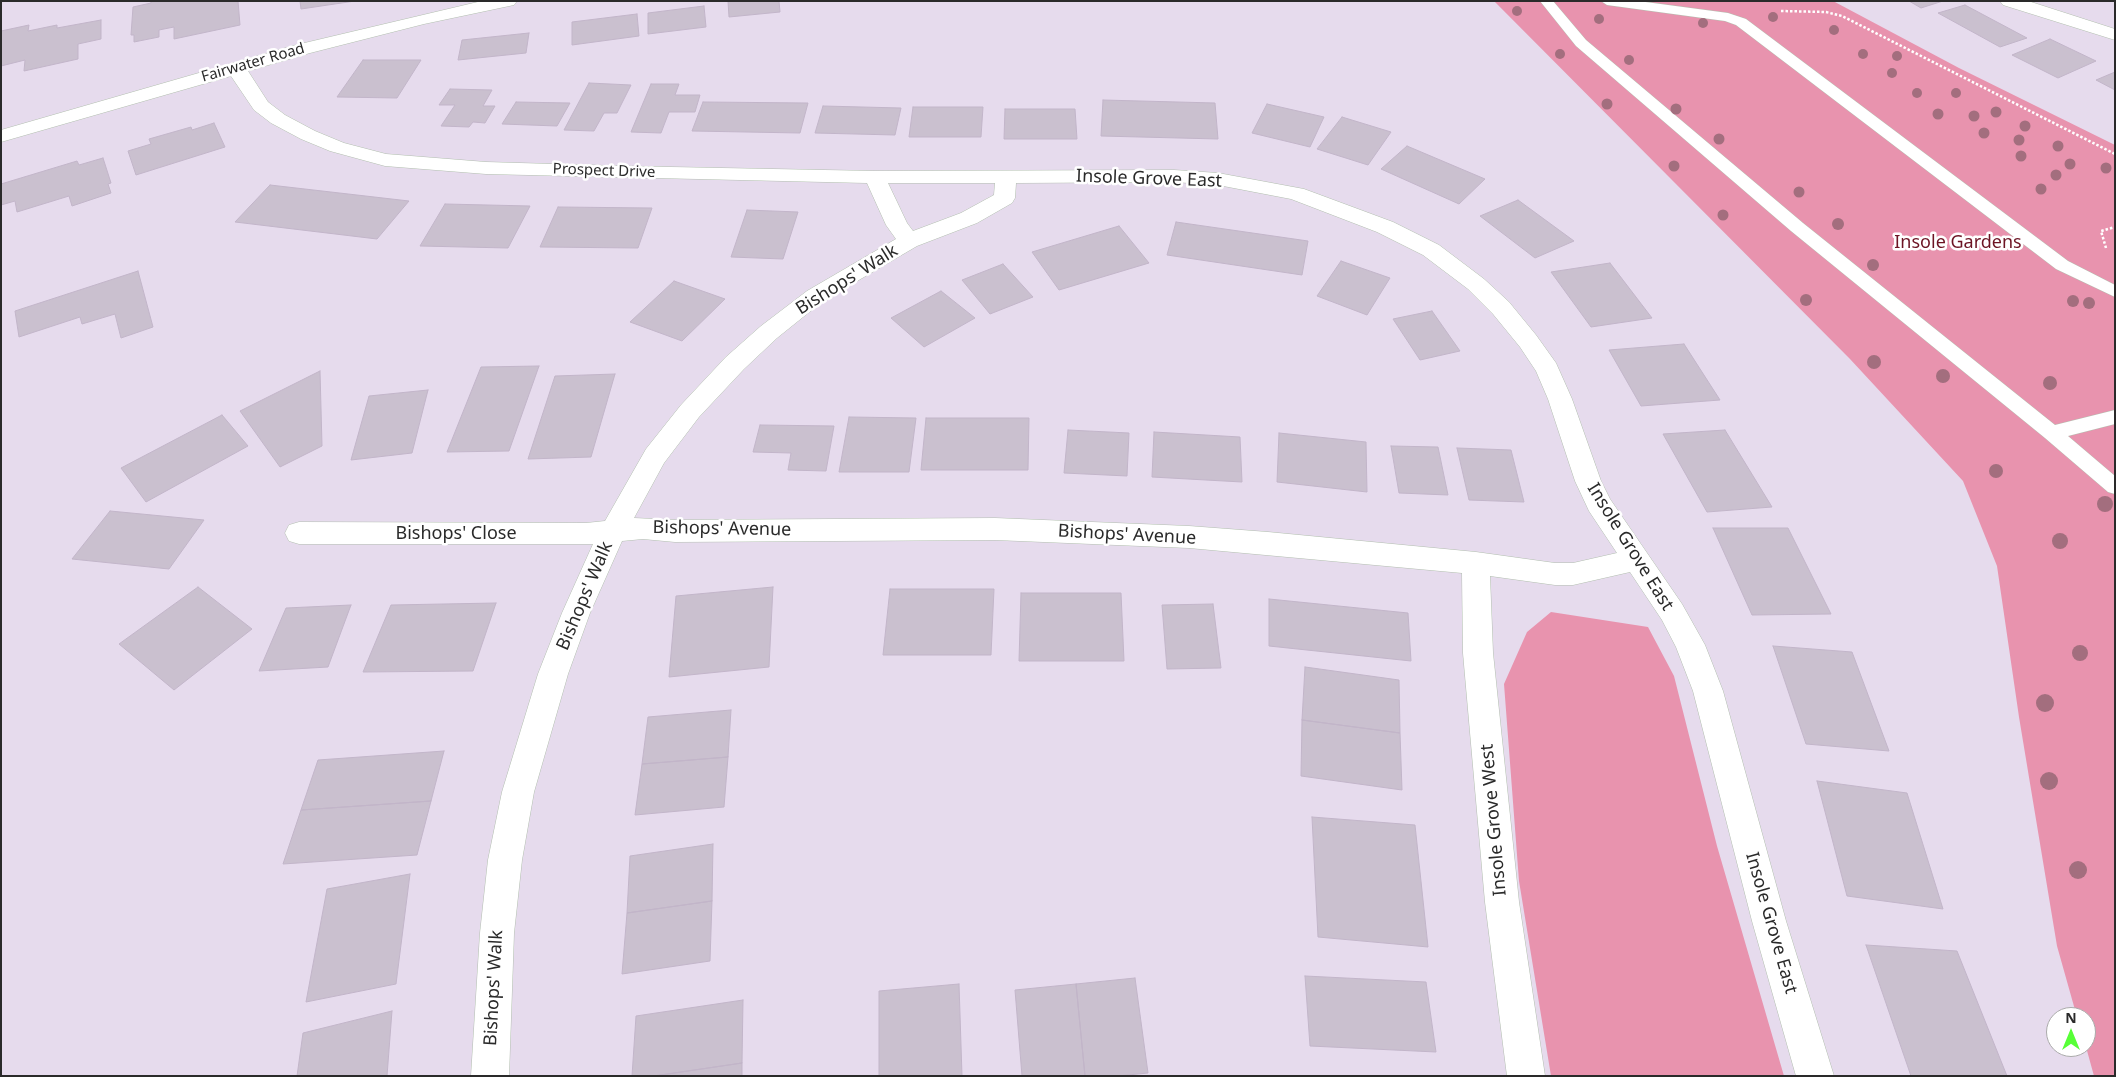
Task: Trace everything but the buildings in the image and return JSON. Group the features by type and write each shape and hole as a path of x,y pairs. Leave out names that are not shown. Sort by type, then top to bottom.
{"street":[{"name":"Fairwater Road","path":"1,136 236,67 373,31 508,1"},
{"path":"2009,1 2115,35"},
{"name":"Prospect Drive","path":"236,67 250,92 261,106 278,119 308,135 337,147 385,160 496,168 875,177 1006,177"},
{"name":"Insole Grove East","path":"1006,177 1174,176 1252,184 1296,194 1385,227 1431,250 1476,284 1501,308 1547,370 1560,399 1599,504 1672,612 1690,645 1708,691 1768,921 1815,1076"},
{"name":"Bishops' Walk","path":"875,177 897,225 910,242"},
{"name":"Bishops' Walk","path":"490,1076 497,933 505,860 518,792 553,674 576,613 613,531 655,456 690,411 735,363 815,296 871,262 910,242 969,218 1004,198 1006,177"},
{"name":"Bishops' Avenue","path":"613,531 643,528 675,531 996,529 1071,532 1260,543 1476,563 1555,574 1574,574 1637,559"},
{"name":"Bishops' Close","path":"299,533 586,534 613,531"},
{"name":"Insole Grove West","path":"1476,563 1478,653 1502,902 1526,1076"}],"lane":[{"path":"1546,1 1581,43 1789,221 2052,433 2115,487"},
{"path":"1607,1 1728,17 1741,22 2062,265 2115,292"},
{"path":"2052,433 2115,417"}],"path":[{"path":"1773,10 1826,12 1842,16 2115,154"}],"green space":[{"name":"Insole Gardens","path":"1494,1 1833,1 1959,68 2115,145 2115,1076 2094,1076 2089,1057 2096,1057 2096,1007 2074,1007 2057,946 2019,717 1997,566 1963,481 1850,359"},
{"path":"1551,612 1648,627 1674,676 1717,846 1784,1076 1551,1076 1519,881 1504,684 1527,632"}]}
